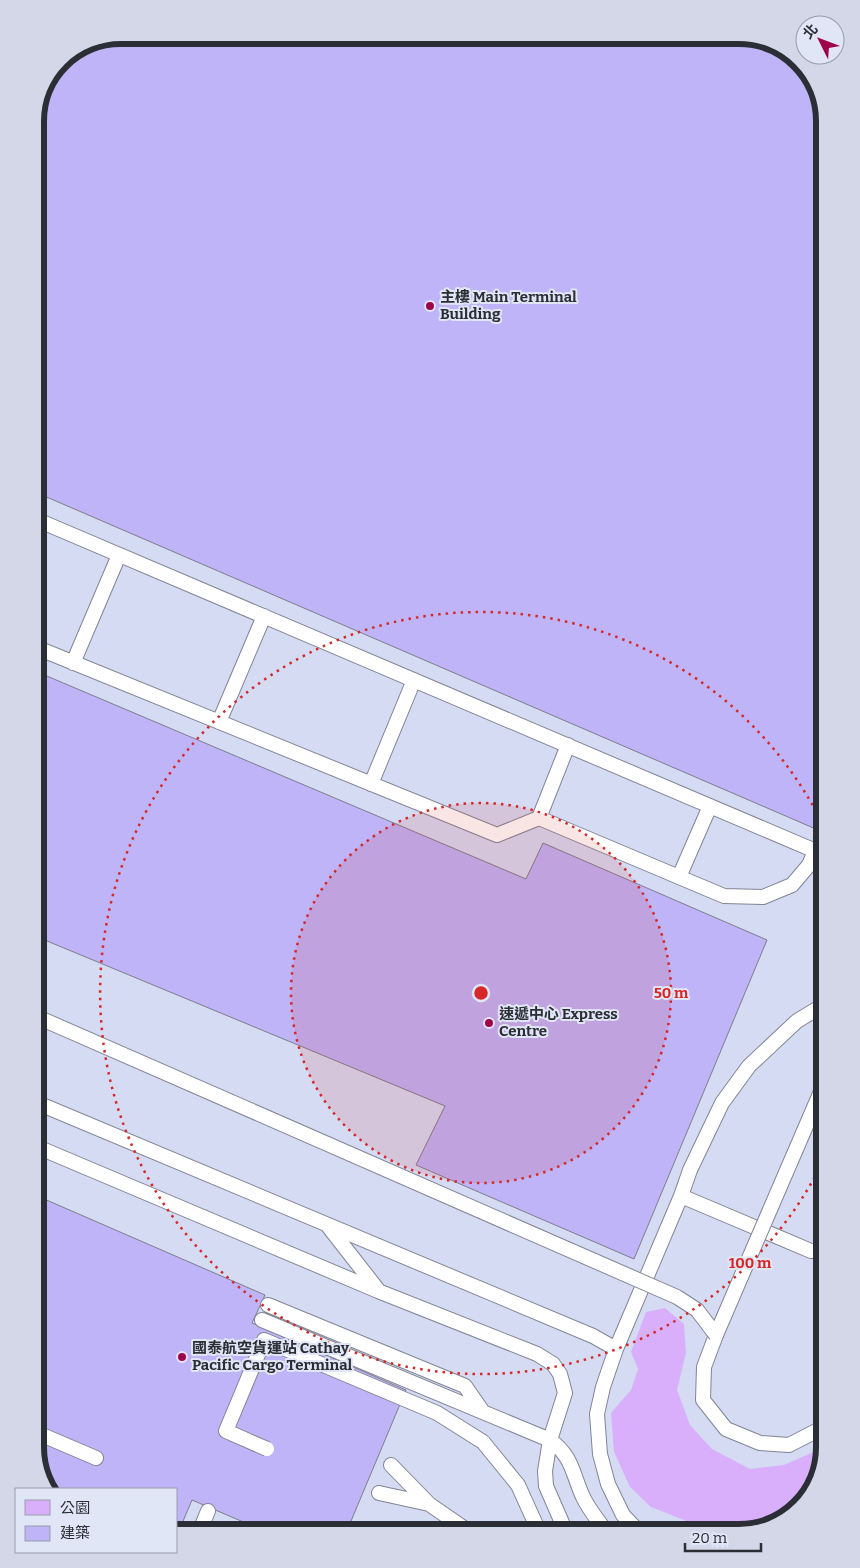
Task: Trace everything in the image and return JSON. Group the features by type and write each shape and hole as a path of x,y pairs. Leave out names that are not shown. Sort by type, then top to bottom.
{"lane":[{"path":"44,523 816,851"},
{"path":"73,663 119,555"},
{"path":"220,722 264,616"},
{"path":"44,651 497,835 539,818 724,896 763,897 792,885 816,857"},
{"path":"371,784 414,680"},
{"path":"539,818 568,746"},
{"path":"679,877 710,806"},
{"path":"632,1524 624,1515 608,1484 600,1454 598,1414 603,1387 616,1349 681,1196 690,1170 722,1103 749,1066 797,1021 816,1009"},
{"path":"44,1020 677,1297 697,1310 716,1335"},
{"path":"816,1103 716,1335 704,1368 704,1400 726,1428 760,1443 789,1445 816,1431"},
{"path":"44,1106 593,1336 616,1349"},
{"path":"44,1150 378,1291 537,1354 553,1364 560,1374 565,1393 550,1440 546,1486 563,1524"},
{"path":"681,1196 811,1251"},
{"path":"328,1226 378,1291"},
{"path":"268,1304 465,1386 483,1412"},
{"path":"262,1320 550,1440 561,1448 570,1461 584,1498 601,1524"},
{"path":"267,1449 226,1431 264,1340 437,1414 483,1442 518,1485 535,1524"},
{"path":"44,1436 96,1458"},
{"path":"391,1465 428,1504 458,1524"},
{"path":"379,1493 428,1504"},
{"path":"203,1524 208,1511"}],"shaded area":[{"path":"666,44 744,44 759,46 778,54 794,66 806,82 815,106 816,121 816,1457 812,1472 803,1490 790,1505 778,1514 754,1523 739,1524 178,1524 178,1488 56,1488 54,1486 45,1462 44,1447 44,116"}],"green space":[{"path":"665,1308 684,1324 686,1353 677,1390 690,1425 712,1449 750,1469 784,1465 816,1451 812,1472 803,1490 790,1505 778,1514 754,1523 694,1524 651,1507 630,1487 614,1452 611,1413 631,1390 638,1369 631,1352 646,1312"}],"building":[{"name":"主樓 Main Terminal Building","path":"121,44 744,44 759,46 769,50 794,66 810,91 815,106 816,829 44,496 44,116 46,101 52,87 70,63 82,54 106,45"},
{"name":"速遞中心 Express Centre","path":"44,675 526,879 543,843 767,940 634,1259 416,1165 445,1106 44,940"},
{"name":"國泰航空貨運站 Cathay Pacific Cargo Terminal","path":"44,1199 265,1295 252,1323 406,1390 350,1524 248,1524 192,1500 182,1524 178,1524 178,1488 56,1488 54,1486 45,1462 44,1447"}],"place":[{"name":"主樓 Main Terminal Building","path":"430,306"},
{"name":"速遞中心 Express Centre","path":"489,1023"},
{"name":"國泰航空貨運站 Cathay Pacific Cargo Terminal","path":"182,1357"}]}
